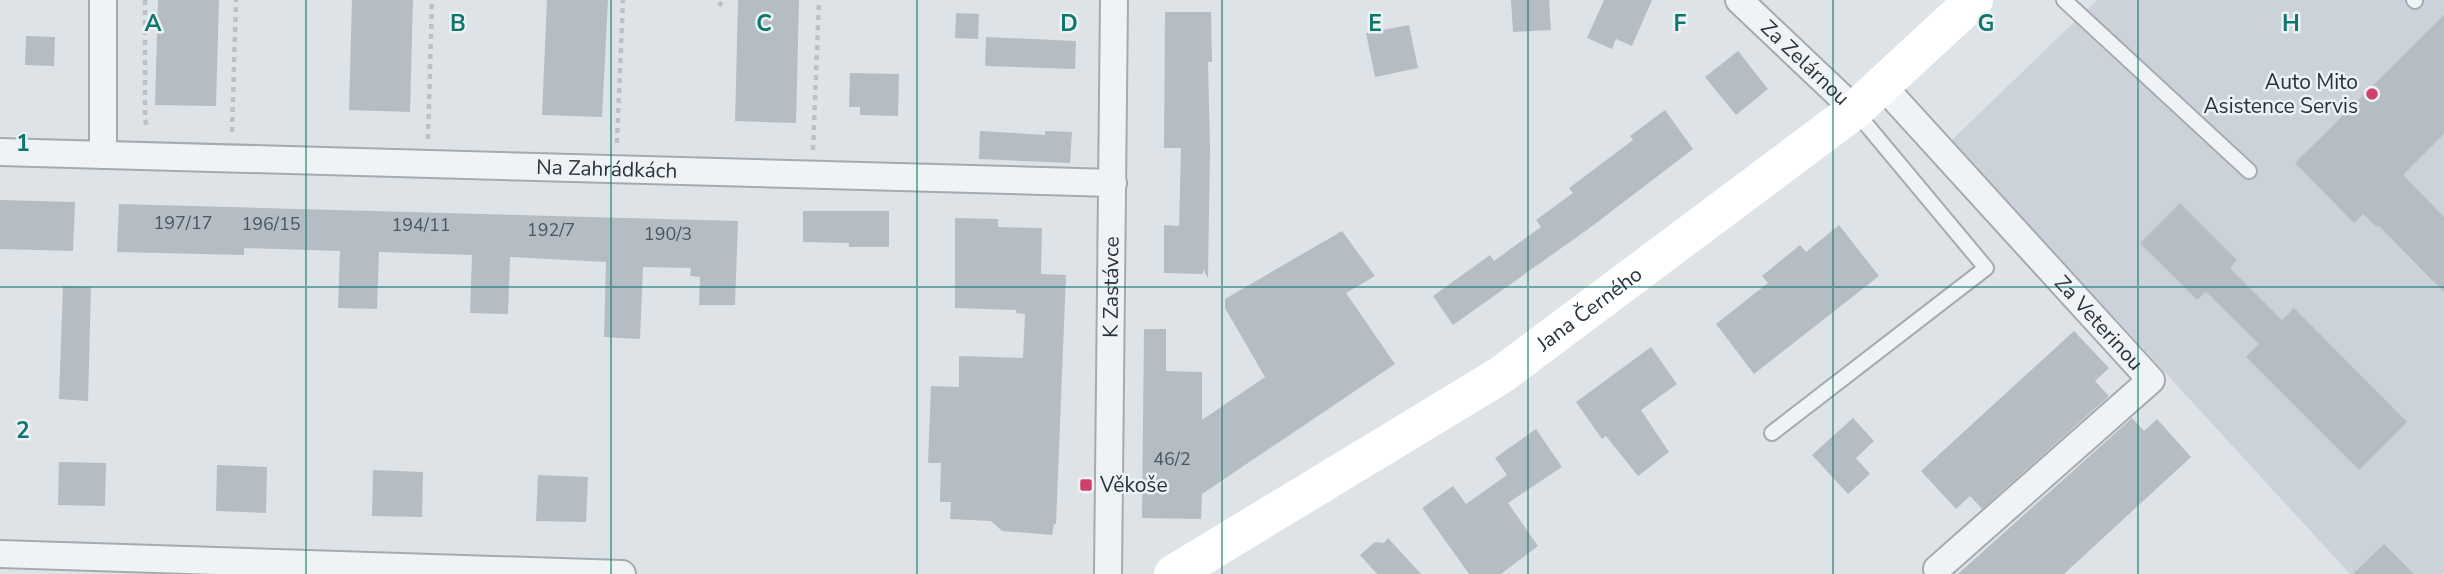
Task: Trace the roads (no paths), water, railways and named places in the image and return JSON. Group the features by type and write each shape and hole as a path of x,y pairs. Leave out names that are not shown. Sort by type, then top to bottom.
{"street":[{"path":"103,0 103,155"},
{"name":"K Zastávce","path":"1108,574 1114,0"},
{"name":"Jana Černého","path":"1173,574 1501,375 1868,97 1974,0"},
{"name":"Za Zelárnou","path":"1754,5 1868,97"},
{"name":"Za Veterinou","path":"1868,97 2151,380 1937,569"},
{"name":"Na Zahrádkách","path":"0,152 1112,183"},
{"path":"0,554 622,574"}],"lane":[{"path":"2064,0 2249,171"},
{"path":"1772,433 1986,268 1868,97"}],"place":[{"name":"Auto Mito Asistence Servis","path":"2372,94"},
{"name":"Věkoše","path":"1086,485"}]}
